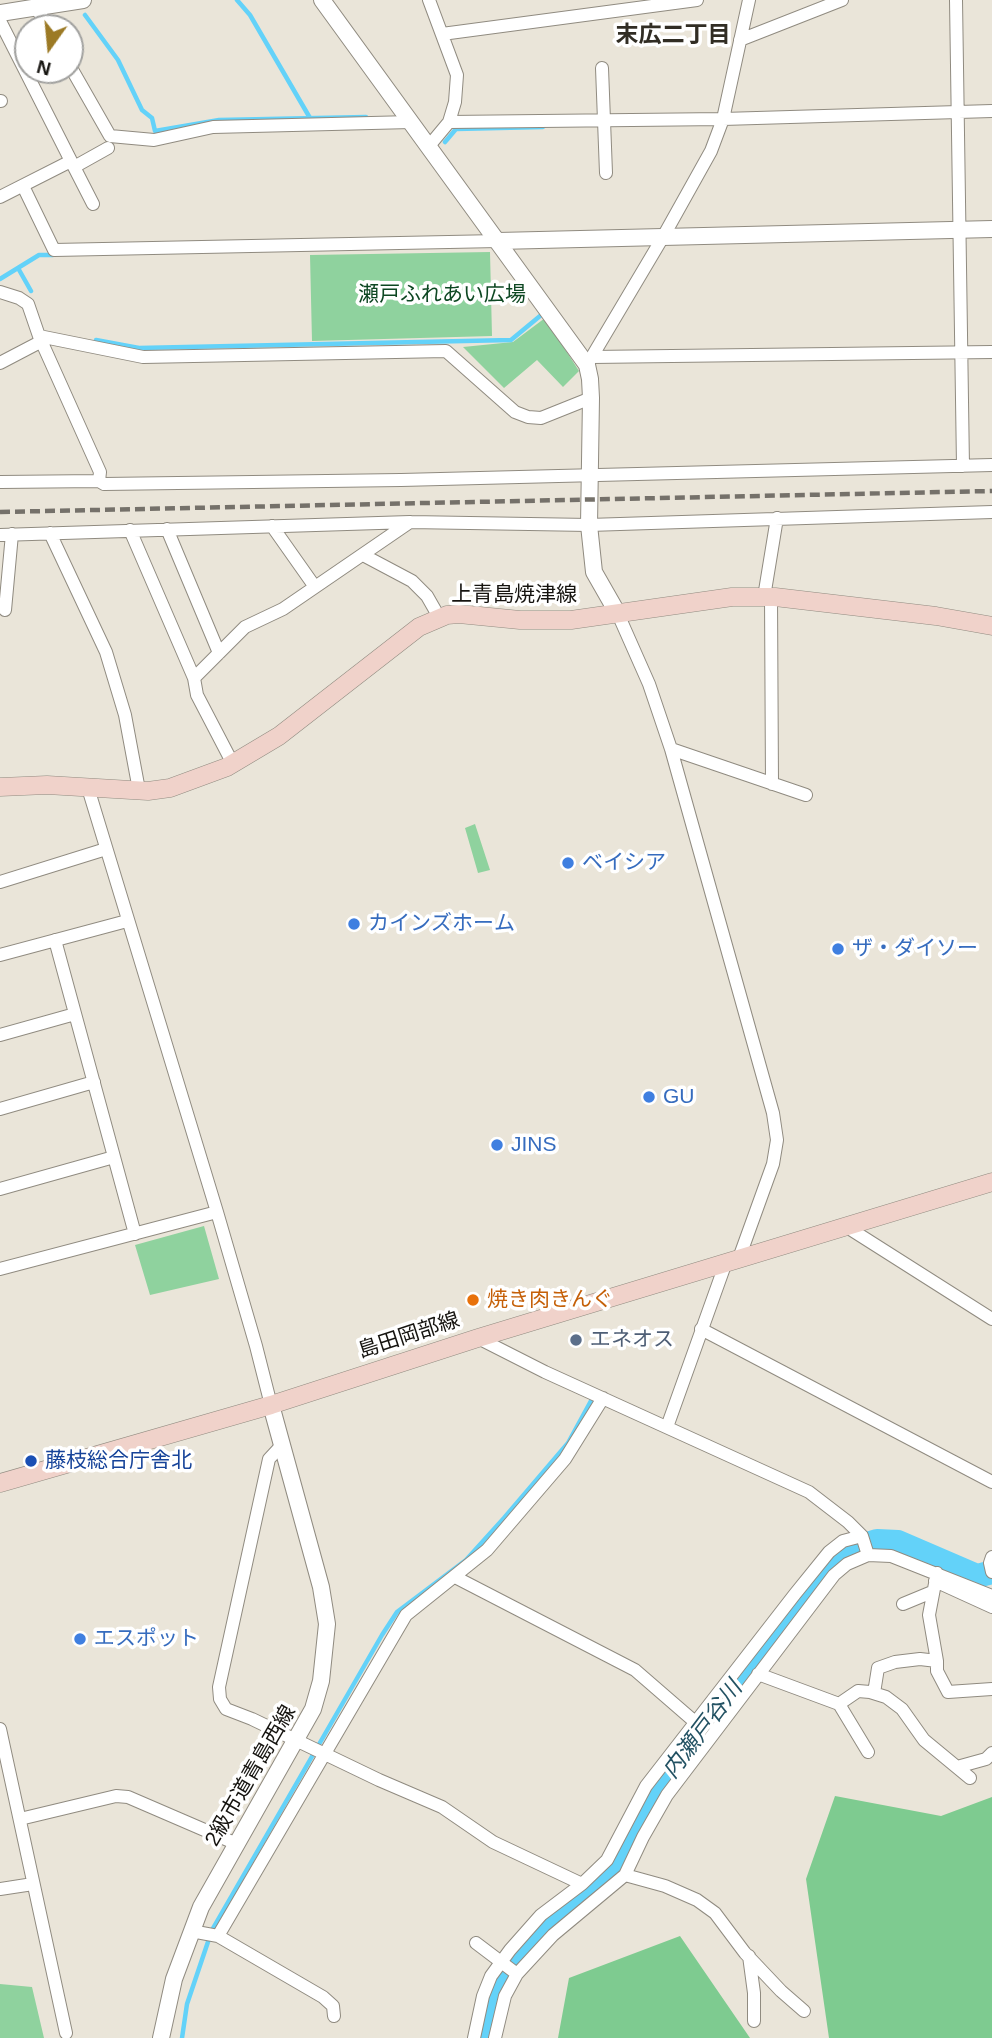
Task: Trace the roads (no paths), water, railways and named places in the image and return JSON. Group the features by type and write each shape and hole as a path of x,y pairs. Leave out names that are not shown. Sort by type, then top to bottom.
{"main road":[{"name":"上青島焼津線","path":"0,787 47,785 139,790 170,788 233,764 279,736 419,627 439,617 459,614 536,621 571,620 732,597 768,597 936,616 992,626"},
{"name":"島田岡部線","path":"0,1483 271,1405 478,1338 992,1182"}],"street":[{"path":"0,13 83,0"},
{"path":"322,0 589,361 589,525 594,572 618,614 649,684 671,749 773,1113 776,1140 773,1164 701,1329 667,1427"},
{"path":"429,0 457,75 455,102 449,122 429,146"},
{"path":"442,34 697,0"},
{"path":"589,361 711,151 723,119 749,0"},
{"path":"740,40 842,0"},
{"path":"956,0 963,466"},
{"path":"36,8 40,14"},
{"path":"0,21 93,204"},
{"path":"602,68 606,173"},
{"path":"80,84 110,136 154,139 212,127 411,122"},
{"path":"449,122 605,124 992,111"},
{"path":"0,197 108,148"},
{"path":"23,186 54,250 992,229"},
{"path":"0,292 28,304 40,338 100,472 99,481"},
{"path":"0,363 40,338 143,357 446,351 515,412 528,417 541,418 591,398"},
{"path":"589,361 992,352"},
{"path":"0,482 99,481 104,484 992,465"},
{"path":"5,610 6,534 410,522 589,525 992,512"},
{"path":"772,783 768,597 777,519"},
{"path":"194,678 244,627 283,608 410,522"},
{"path":"272,526 315,587"},
{"path":"167,529 219,653"},
{"path":"130,530 194,678 197,695 233,764"},
{"path":"50,533 106,652 125,715 139,790"},
{"path":"362,555 412,581 427,596 439,617"},
{"path":"671,749 806,795"},
{"path":"88,788 217,1212 271,1405"},
{"path":"0,882 106,849"},
{"path":"0,955 127,921"},
{"path":"55,940 135,1234"},
{"path":"0,1035 75,1014"},
{"path":"0,1109 94,1082"},
{"path":"0,1189 114,1157"},
{"path":"0,1269 217,1212"},
{"path":"847,1227 992,1319"},
{"path":"701,1329 992,1482"},
{"path":"478,1338 809,1492 862,1536 868,1555"},
{"path":"218,1936 406,1615 487,1550 565,1459 603,1398"},
{"name":"2級市道青島西線","path":"161,2038 174,1979 201,1907 313,1709 321,1681 327,1624 321,1587 271,1405"},
{"path":"282,1445 269,1459 219,1687 220,1699 226,1709 252,1718 296,1741 442,1807 493,1842 582,1884"},
{"path":"474,2038 483,1996 491,1976 541,1915 582,1884 607,1860 646,1786 829,1552 844,1541 862,1536"},
{"path":"495,2038 503,2003 517,1975 547,1941 626,1874 655,1813 667,1795 834,1575 847,1564 868,1555 891,1556 935,1582 992,1607"},
{"path":"992,1557 992,1572"},
{"path":"455,1577 635,1670 695,1722"},
{"path":"935,1582 929,1615 937,1671 948,1692 992,1689"},
{"path":"904,1604 935,1582 990,1592"},
{"path":"874,1693 878,1668 895,1662 920,1659 937,1661"},
{"path":"758,1674 839,1704 868,1752"},
{"path":"839,1704 858,1691 886,1697 902,1709 924,1740 970,1778"},
{"path":"718,1692 735,1705"},
{"path":"0,1729 5,1773 20,1819 66,2033"},
{"path":"957,1767 986,1759 992,1753"},
{"path":"20,1819 116,1796 128,1797 237,1844"},
{"path":"607,1860 626,1874 665,1886 697,1900 715,1913 780,1991 804,2011"},
{"path":"0,1889 33,1884"},
{"path":"532,1925 547,1941"},
{"path":"191,1931 218,1936 323,1997 333,2006 334,2016"},
{"path":"476,1943 517,1975"},
{"path":"749,1956 754,1993 754,2021"},
{"path":"483,1996 503,2003"}],"waterway":[{"path":"237,0 250,15 310,118"},
{"path":"85,15 118,60 142,110 152,118 155,131 219,120 366,117"},
{"path":"445,142 456,129 543,127"},
{"path":"0,279 39,255 53,255"},
{"path":"18,268 31,291"},
{"path":"96,340 139,348 511,340 540,316"},
{"path":"182,2038 187,2004 212,1930 382,1635 397,1612 466,1560 504,1518 568,1443 592,1399"},
{"name":"内瀬戸谷川","path":"484,2038 502,1978 523,1948 548,1923 608,1875 618,1862 639,1818 656,1792 830,1564 850,1549 877,1541 898,1542 977,1576 992,1572"}],"railway":[{"path":"0,512 992,491"}],"place":[{"name":"ベイシア","path":"568,863"},
{"name":"カインズホーム","path":"354,924"},
{"name":"ザ・ダイソー","path":"838,949"},
{"name":"GU","path":"649,1097"},
{"name":"JINS","path":"497,1145"},
{"name":"焼き肉きんぐ","path":"473,1300"},
{"name":"エネオス","path":"576,1340"},
{"name":"藤枝総合庁舎北","path":"31,1461"},
{"name":"エスポット","path":"80,1639"}],"district":[{"name":"末広二丁目","path":"673,36"}],"park label":[{"name":"瀬戸ふれあい広場","path":"442,295"}]}
